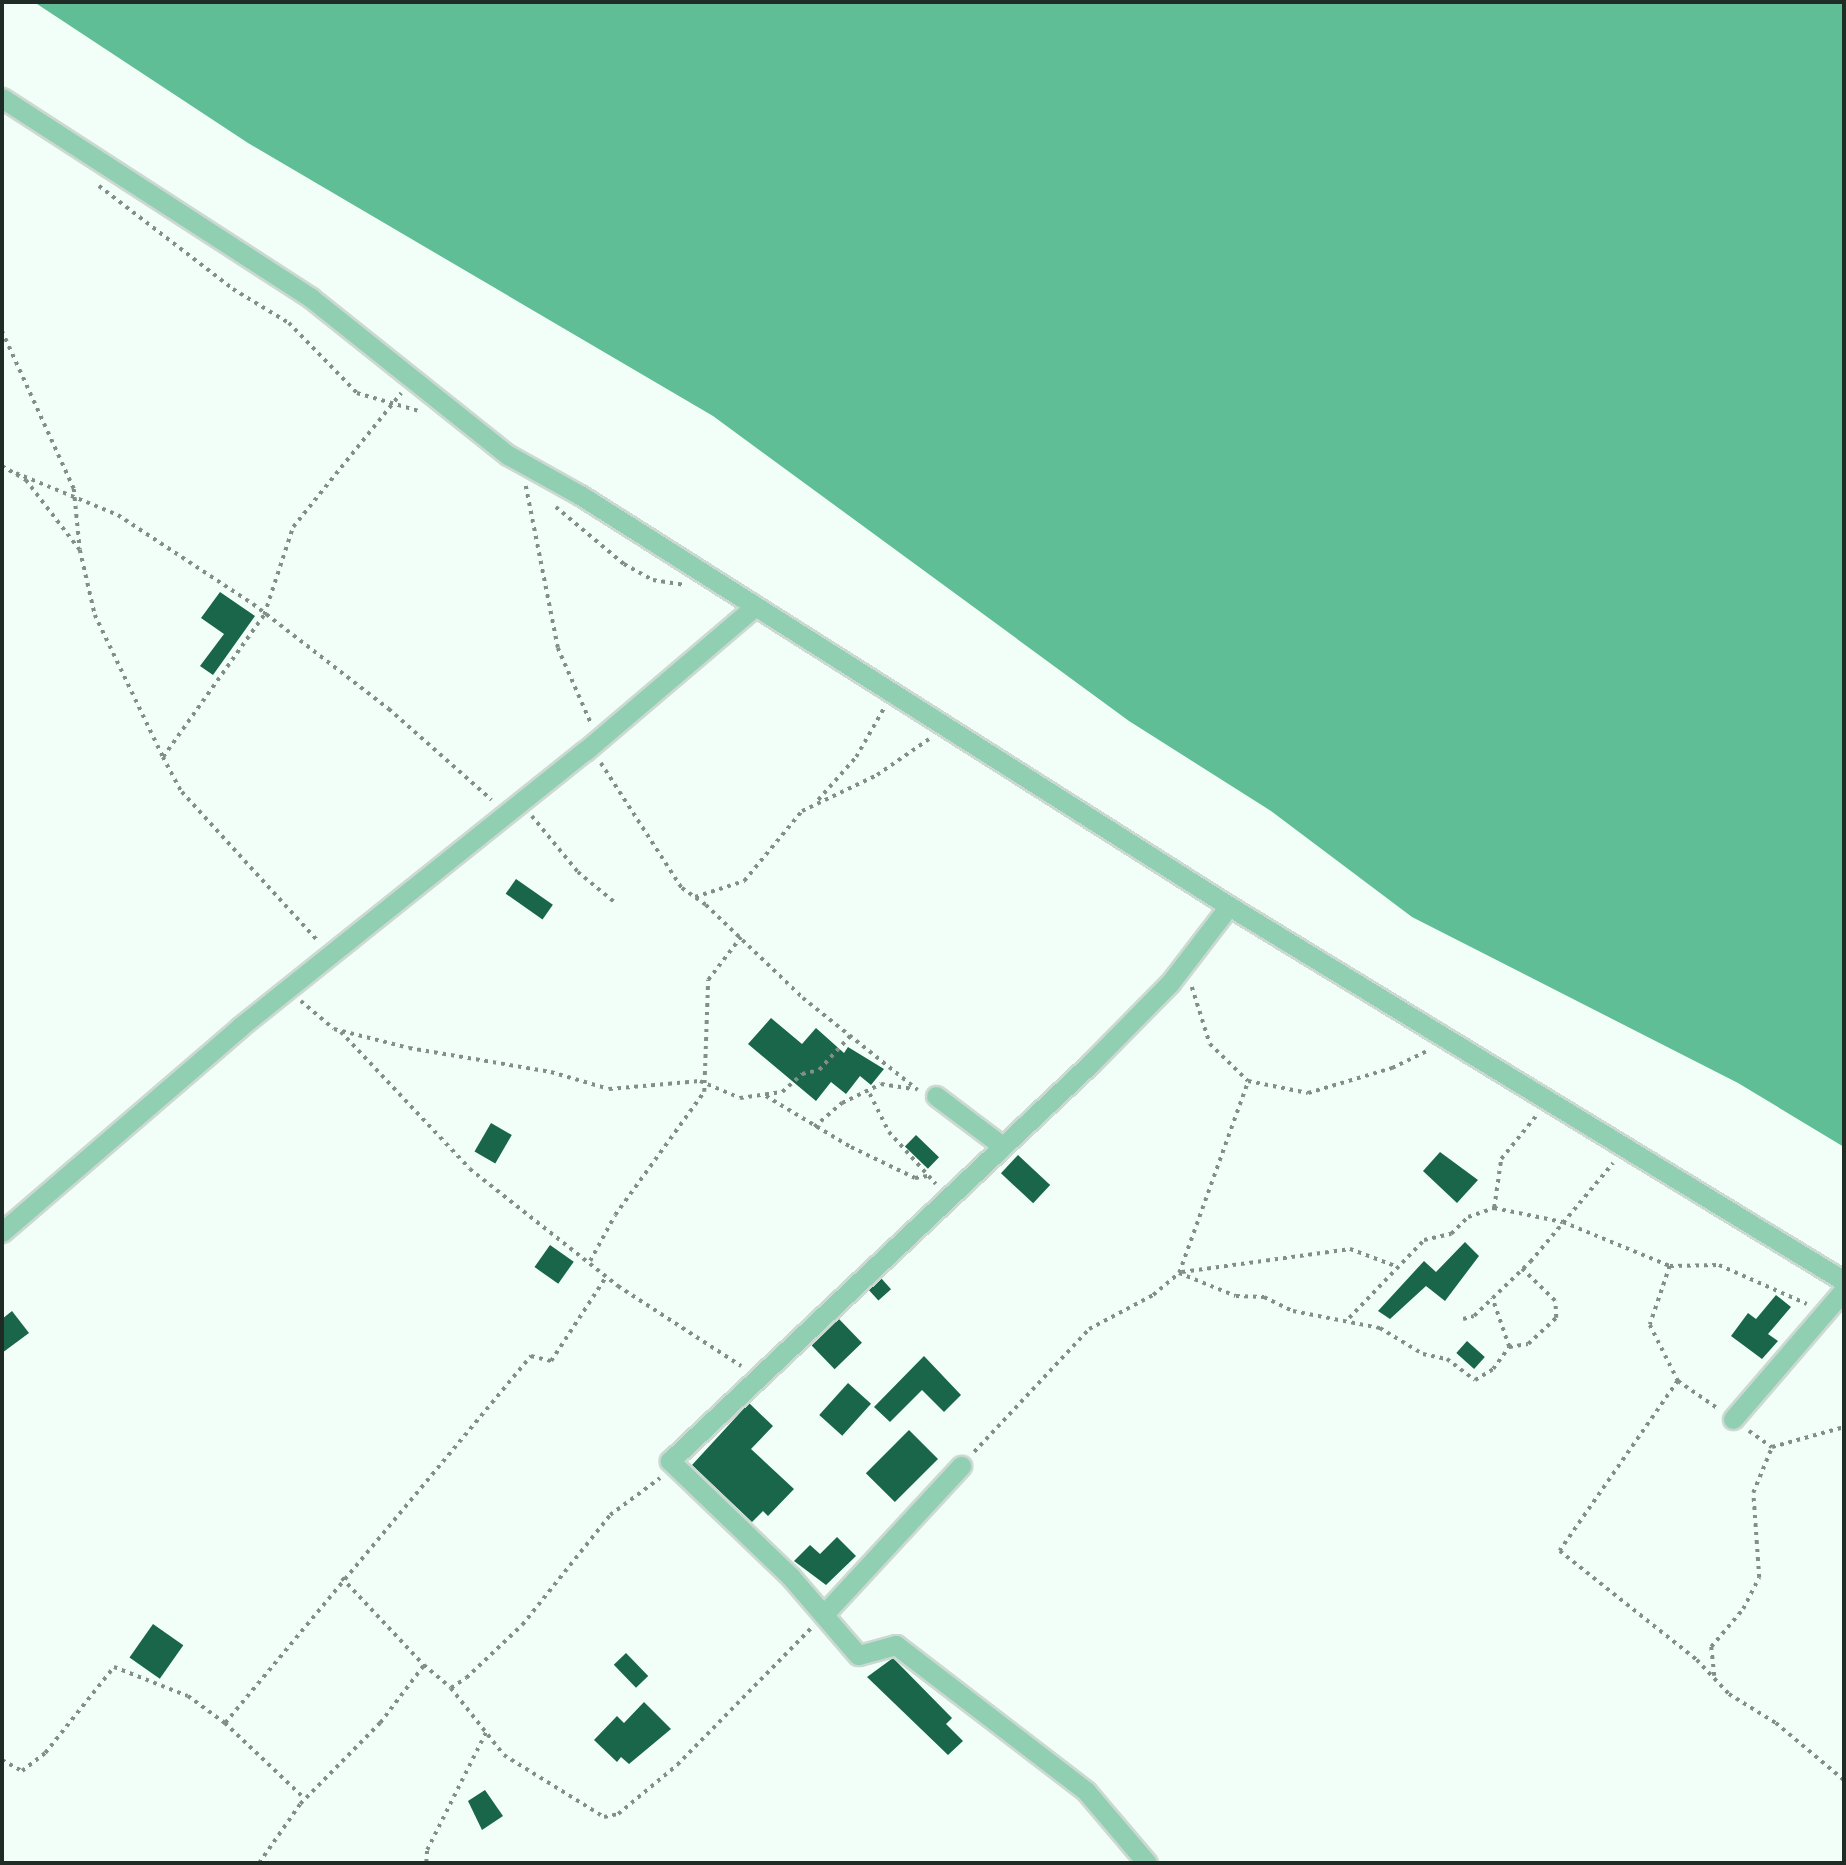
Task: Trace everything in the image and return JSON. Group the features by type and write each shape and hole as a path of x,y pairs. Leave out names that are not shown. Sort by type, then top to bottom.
{"street":[{"path":"2,98 275,273 411,376 508,455 1229,906 1551,1098 1844,1281"},
{"path":"2,1232 323,958 595,743 754,607"},
{"path":"1147,1863 1086,1791 896,1645 858,1655 824,1614 670,1461 948,1194 1091,1063 1185,964 1229,906"},
{"path":"936,1096 1001,1145"},
{"path":"1733,1419 1844,1290"},
{"path":"824,1614 961,1466"}],"path":[{"path":"92,180 233,289 289,323 356,393 429,415"},
{"path":"2,331 76,496 80,550 95,615 163,757 182,792 268,890 310,929 323,958"},
{"path":"163,757 264,615 293,527 394,404 411,376"},
{"path":"2,466 118,515 264,615 388,709 478,793 542,825 578,872 617,904"},
{"path":"16,473 80,550"},
{"path":"518,478 536,491"},
{"path":"526,484 558,648 595,743 638,826 682,888 741,937 803,999 851,1035 914,1090"},
{"path":"547,499 625,564 653,580 721,586"},
{"path":"818,801 856,757 891,693"},
{"path":"695,897 744,881 802,811 892,767 943,726"},
{"path":"590,1261 615,1215 689,1119 706,1083 708,980 741,937"},
{"path":"1185,964 1200,1025 1210,1044 1248,1081 1308,1093 1392,1068 1449,1038"},
{"path":"293,983 315,1016 340,1031 470,1169 590,1261 606,1277 755,1377"},
{"path":"340,1031 448,1056 551,1072 609,1089 706,1083 740,1098 782,1092 802,1074 820,1070 851,1035"},
{"path":"1180,1273 1248,1081"},
{"path":"814,1127 842,1103 870,1094 881,1084 936,1096"},
{"path":"870,1094 875,1114 928,1176 948,1194"},
{"path":"764,1095 814,1127 915,1178 928,1176"},
{"path":"1494,1208 1501,1159 1551,1098"},
{"path":"1463,1319 1492,1298 1522,1269 1627,1145"},
{"path":"1349,1318 1395,1266 1424,1240 1451,1234 1468,1217 1494,1208 1563,1222 1670,1266 1720,1265 1741,1272 1823,1314"},
{"path":"961,1466 1089,1329 1153,1295 1180,1273 1350,1249 1395,1266"},
{"path":"1670,1266 1650,1325 1678,1381 1772,1447"},
{"path":"1180,1273 1236,1296 1264,1297 1293,1311 1349,1318 1447,1359 1475,1380 1493,1369 1509,1347 1528,1344 1556,1318 1555,1301 1522,1269"},
{"path":"225,1723 342,1578 414,1501 531,1356 551,1361 606,1277"},
{"path":"1492,1298 1509,1347"},
{"path":"1678,1381 1560,1551 1715,1679 1844,1780"},
{"path":"1772,1447 1844,1427"},
{"path":"1715,1679 1711,1647 1743,1609 1759,1578 1753,1493 1772,1447"},
{"path":"451,1688 508,1640 582,1545 610,1515 654,1485 670,1461"},
{"path":"342,1578 424,1665 451,1688 522,1770 604,1817 618,1814 677,1765 824,1614"},
{"path":"259,1863 305,1799 380,1723 424,1665"},
{"path":"2,1760 22,1771 45,1753 114,1667 188,1696 225,1723 305,1799"},
{"path":"426,1863 427,1850 487,1730"}],"shaded area":[{"path":"34,2 1844,2 1844,1147 1738,1083 1412,917 1271,811 1129,721 713,416 248,143"}],"building":[{"path":"220,592 255,616 213,675 200,666 224,634 201,618"},
{"path":"516,879 553,905 543,920 506,894"},
{"path":"771,1018 802,1044 816,1028 844,1053 848,1047 884,1069 871,1085 860,1076 846,1094 831,1082 816,1101 748,1044"},
{"path":"491,1123 512,1135 495,1164 474,1152"},
{"path":"916,1135 939,1157 928,1169 905,1147"},
{"path":"1440,1152 1478,1180 1457,1203 1423,1171"},
{"path":"1018,1155 1050,1185 1033,1203 1001,1173"},
{"path":"1465,1242 1479,1256 1445,1301 1426,1286 1390,1319 1378,1311 1424,1261 1436,1272"},
{"path":"550,1245 574,1262 558,1284 535,1267"},
{"path":"881,1278 891,1289 878,1301 868,1289"},
{"path":"1776,1295 1791,1307 1768,1334 1778,1341 1762,1359 1731,1336 1748,1313 1756,1319"},
{"path":"12,1311 29,1333 2,1353 2,1319"},
{"path":"839,1319 862,1343 835,1369 812,1345"},
{"path":"1467,1341 1485,1357 1474,1369 1456,1353"},
{"path":"924,1356 961,1395 944,1412 922,1390 890,1422 874,1407"},
{"path":"848,1383 871,1404 842,1436 819,1415"},
{"path":"749,1403 773,1426 751,1449 794,1489 768,1516 763,1511 752,1522 692,1465"},
{"path":"909,1430 938,1459 895,1502 866,1473"},
{"path":"837,1537 856,1556 826,1585 794,1561 810,1545 820,1554"},
{"path":"153,1624 183,1645 160,1679 129,1658"},
{"path":"626,1653 648,1676 636,1688 614,1665"},
{"path":"893,1658 952,1718 946,1724 963,1741 948,1755 867,1677"},
{"path":"644,1702 671,1729 629,1764 621,1757 617,1762 594,1740 617,1716 624,1723"},
{"path":"485,1790 503,1816 482,1830 468,1801"}]}
